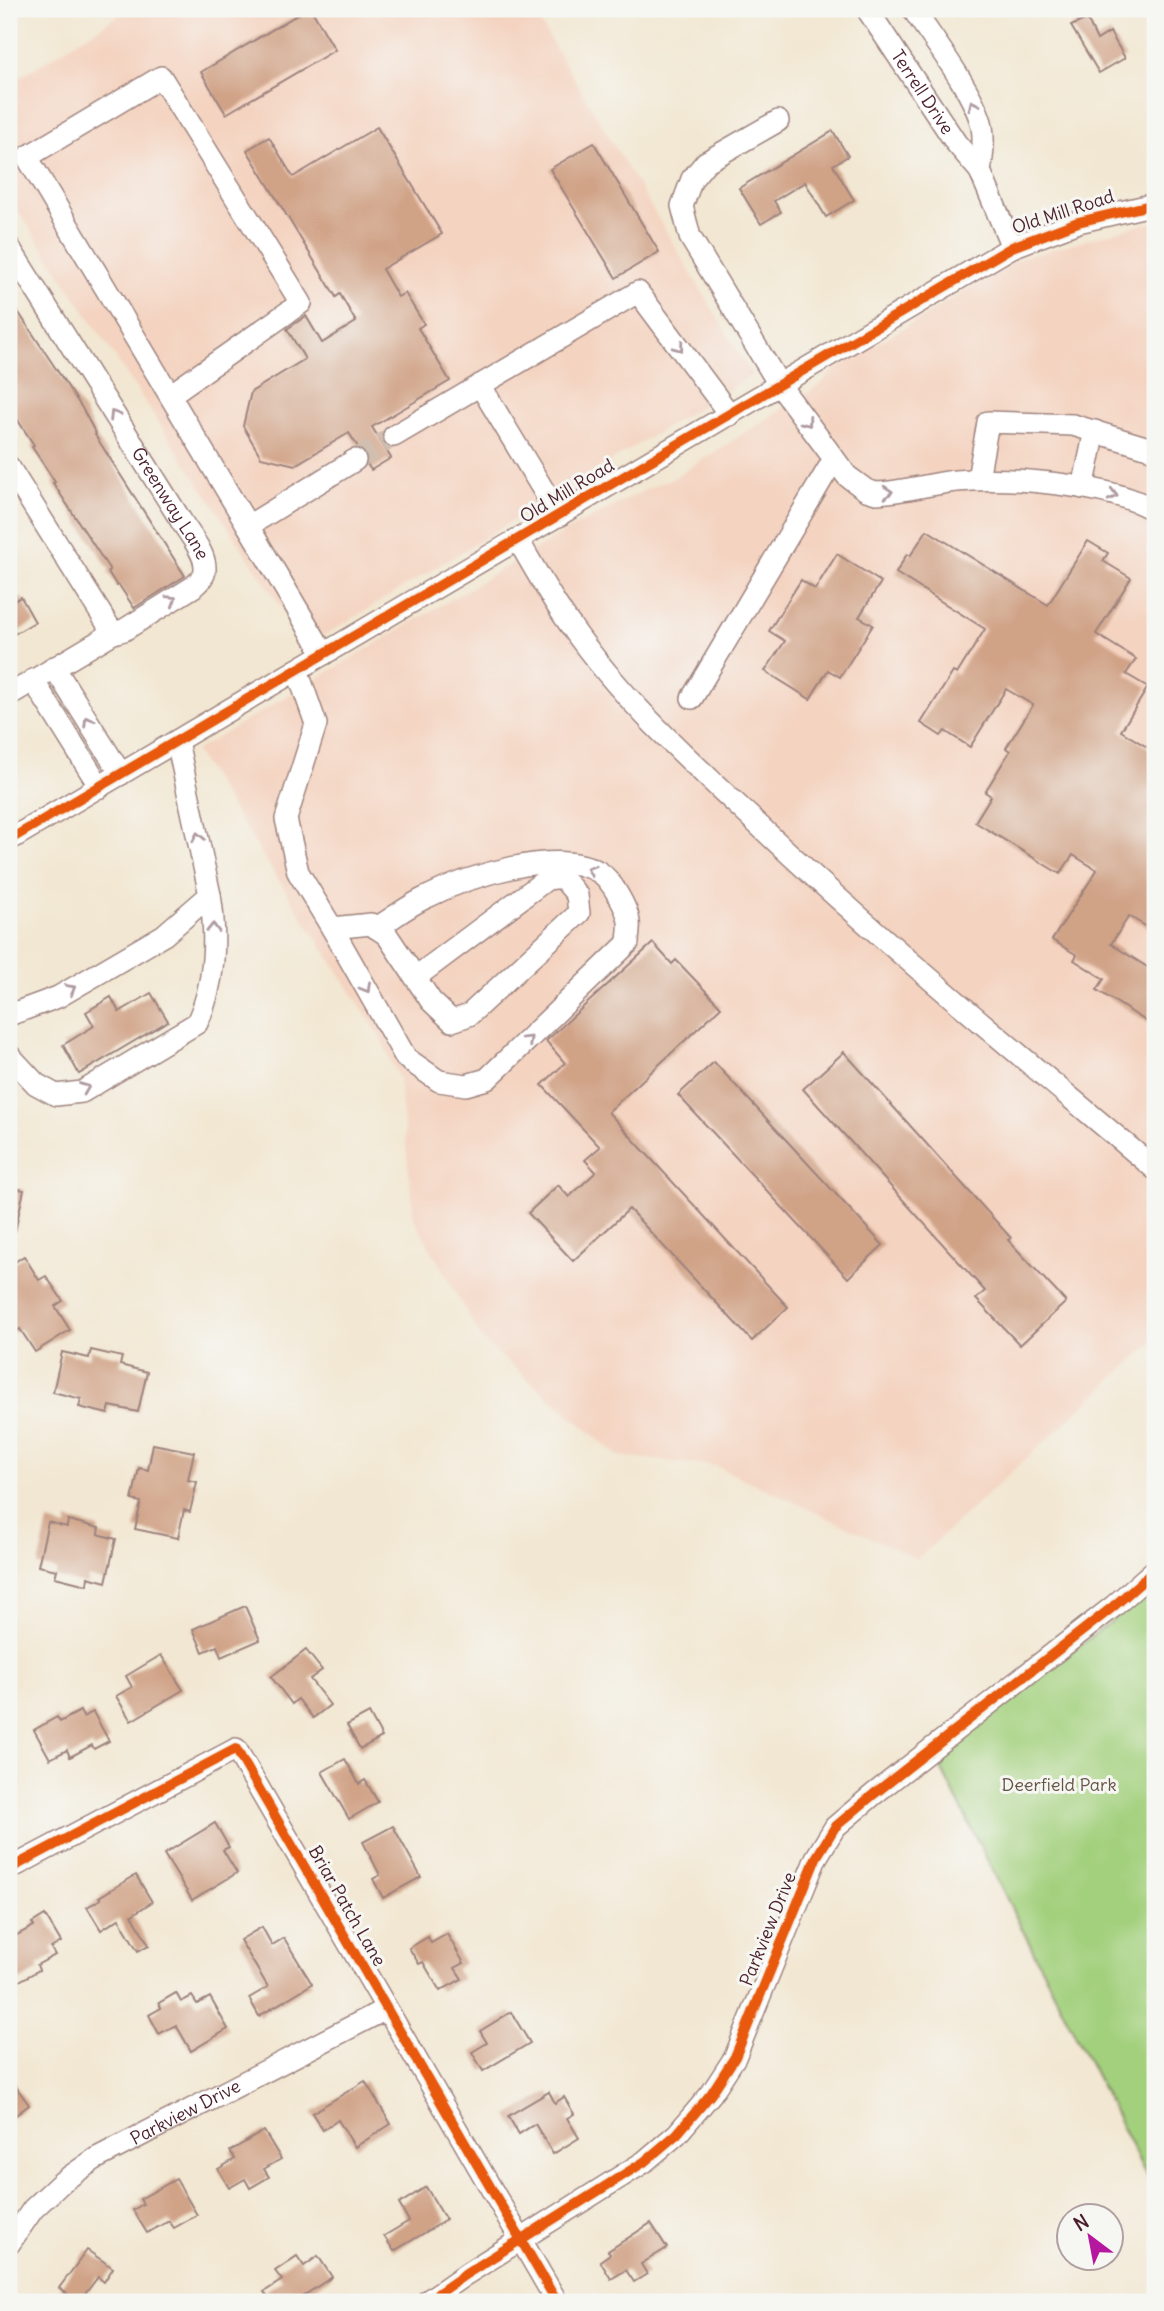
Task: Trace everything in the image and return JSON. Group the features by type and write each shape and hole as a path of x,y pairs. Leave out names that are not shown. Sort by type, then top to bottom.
{"street":[{"name":"Terrell Drive","path":"867,9 956,143 980,171 1012,247"},
{"name":"Terrell Drive","path":"913,9 973,101 981,124 983,150 980,171"},
{"path":"170,395 301,303 161,76 27,157 324,654"},
{"path":"778,121 706,162 692,179 682,206 690,237 780,386 847,476 866,490 876,493 978,479 1042,482 1083,488 1142,503 1155,511"},
{"name":"Old Mill Road","path":"9,840 1012,247 1078,222 1155,204"},
{"name":"Greenway Lane","path":"9,247 202,557 205,570 202,578 193,587 124,630 54,667 9,695"},
{"path":"394,436 638,292 730,415"},
{"path":"480,385 559,516"},
{"path":"978,479 988,422 1073,425 1155,450"},
{"path":"1083,488 1095,432"},
{"path":"692,698 834,458"},
{"path":"248,526 355,460"},
{"path":"9,467 113,634"},
{"path":"518,540 570,626 662,733 798,863 1155,1170"},
{"path":"54,667 121,774"},
{"path":"297,670 316,724 286,819 298,872 406,1058 439,1081 466,1085 487,1079 628,943 629,920 617,894 600,872 577,864 545,863 503,868 427,897 376,928"},
{"path":"33,680 100,787"},
{"path":"9,1055 36,1084 56,1095 82,1092 197,1023 206,1004 212,973 213,914 177,741"},
{"path":"332,928 370,924 387,934 415,977 431,1001 452,1021 469,1015 579,914 577,895 562,877 547,879 415,977"},
{"path":"9,1015 58,997 164,936 210,895"},
{"name":"Parkview Drive","path":"426,2302 644,2162 677,2134 711,2094 735,2057 816,1858 835,1827 1114,1606 1155,1570"},
{"name":"Briar Patch Lane","path":"9,1869 236,1749 557,2302"},
{"name":"Parkview Drive","path":"9,2244 33,2209 62,2182 95,2159 386,2009"}],"shaded area":[{"path":"129,9 532,9 752,375 307,646 9,197 9,84"},
{"path":"1146,223 1155,223 1155,1340 917,1559 716,1466 618,1456 483,1341 414,1219 399,1078 378,1033 195,751 568,530 674,478 820,385 834,370 1020,258"}],"green space":[{"name":"Deerfield Park","path":"1155,1584 1155,2193 936,1758"}],"building":[{"path":"311,9 335,50 226,114 201,72"},
{"path":"1087,19 1097,40 1110,32 1125,58 1099,73 1071,26"},
{"path":"377,127 442,234 382,269 398,297 405,293 424,324 418,328 450,381 372,427 391,458 371,470 366,454 349,433 295,465 261,457 243,426 251,392 305,359 287,329 306,316 322,343 356,322 340,294 336,297 247,150 269,137 293,177"},
{"path":"833,131 848,156 833,165 854,200 826,217 805,182 774,201 781,212 761,224 739,188"},
{"path":"594,143 659,252 616,278 550,169"},
{"path":"9,298 82,408 95,435 185,576 134,608 108,572 110,570 53,483 55,482 15,416 9,420"},
{"path":"927,530 1048,605 1088,541 1108,553 1103,561 1131,578 1096,634 1136,659 1126,674 1148,687 1121,731 1155,752 1155,932 1129,916 1111,944 1155,972 1155,1027 1097,990 1104,979 1074,960 1077,955 1052,940 1097,870 1073,855 1060,874 975,822 991,796 985,792 1010,751 1006,748 1033,705 1006,689 970,747 945,731 941,736 921,723 953,672 957,674 985,629 896,573 907,554 910,556"},
{"path":"837,554 881,582 859,617 873,625 840,677 828,670 810,699 765,671 785,641 769,631 801,580 815,589"},
{"path":"21,597 35,622 9,637 9,604"},
{"path":"653,943 672,964 676,960 721,1007 608,1112 788,1307 752,1341 629,1209 573,1261 528,1213 558,1185 569,1197 596,1172 585,1160 600,1147 542,1085 565,1063 546,1041"},
{"path":"151,993 168,1021 79,1074 63,1045 94,1026 86,1012 111,997 119,1012"},
{"path":"844,1052 1011,1238 1008,1240 1066,1302 1020,1345 976,1299 985,1291 803,1089"},
{"path":"714,1062 883,1245 848,1278 678,1095"},
{"path":"9,1187 24,1190 15,1231 9,1230"},
{"path":"24,1256 39,1280 46,1276 63,1301 55,1306 70,1330 35,1352 20,1329 14,1333 9,1325 9,1266"},
{"path":"91,1350 122,1357 120,1365 147,1372 138,1412 110,1406 108,1414 79,1407 81,1399 53,1392 62,1352 89,1358"},
{"path":"153,1444 194,1452 188,1480 197,1482 190,1512 184,1510 178,1538 135,1529 141,1502 132,1500 139,1468 148,1470"},
{"path":"68,1520 99,1528 98,1534 116,1539 106,1582 88,1577 87,1585 55,1577 57,1570 38,1566 48,1522 67,1527"},
{"path":"245,1606 260,1640 221,1657 217,1646 203,1652 193,1629"},
{"path":"306,1650 322,1670 310,1679 330,1705 313,1718 298,1699 292,1704 271,1677"},
{"path":"161,1655 183,1690 131,1721 116,1696 132,1687 126,1676"},
{"path":"80,1711 83,1717 93,1712 109,1741 94,1749 92,1745 70,1757 67,1750 50,1759 34,1730 57,1717 60,1722"},
{"path":"369,1713 382,1737 360,1749 347,1725"},
{"path":"345,1759 359,1784 365,1780 378,1802 349,1819 322,1772"},
{"path":"215,1823 229,1847 223,1850 237,1873 192,1900 164,1854"},
{"path":"393,1826 421,1877 383,1898 373,1879 380,1875 363,1842"},
{"path":"136,1875 152,1902 132,1915 149,1945 138,1951 119,1919 101,1930 87,1907"},
{"path":"45,1915 61,1942 51,1948 55,1955 37,1965 39,1970 14,1984 9,1975 9,1947 15,1944 11,1938 34,1926 32,1923"},
{"path":"262,1927 272,1945 284,1938 312,1984 259,2016 249,1998 268,1987 240,1940"},
{"path":"447,1934 464,1963 455,1968 462,1979 440,1991 423,1962 419,1964 409,1948 428,1937 431,1943"},
{"path":"176,1993 181,2002 192,1996 197,2004 210,1997 228,2029 191,2051 176,2025 159,2034 149,2015 161,2008 159,2003"},
{"path":"511,2012 530,2043 483,2071 472,2052 487,2043 480,2031"},
{"path":"9,2077 29,2105 9,2120"},
{"path":"365,2081 391,2124 355,2147 338,2120 323,2130 312,2113"},
{"path":"549,2092 555,2103 564,2097 574,2114 567,2118 579,2138 553,2154 535,2124 519,2134 508,2116"},
{"path":"264,2131 281,2159 264,2169 269,2177 250,2188 245,2179 229,2188 218,2169 235,2159 230,2151"},
{"path":"176,2179 197,2215 174,2228 169,2221 147,2233 133,2210 143,2204 140,2199"},
{"path":"426,2187 446,2220 394,2251 384,2236 409,2221 399,2204"},
{"path":"651,2223 667,2248 641,2264 647,2274 634,2282 626,2270 611,2279 600,2261 610,2254 608,2251"},
{"path":"87,2250 113,2268 104,2282 98,2277 79,2302 59,2288"},
{"path":"297,2256 304,2266 318,2256 332,2277 294,2302 271,2302 264,2292 282,2280 275,2271"}],"tunnel":[{"path":"355,460 394,436"}],"cycle path":[{"path":"9,840 1012,247 1078,222 1155,204"},
{"path":"426,2302 644,2162 677,2134 711,2094 735,2057 816,1858 835,1827 1114,1606 1155,1570"},
{"path":"9,1869 236,1749 557,2302"}]}
